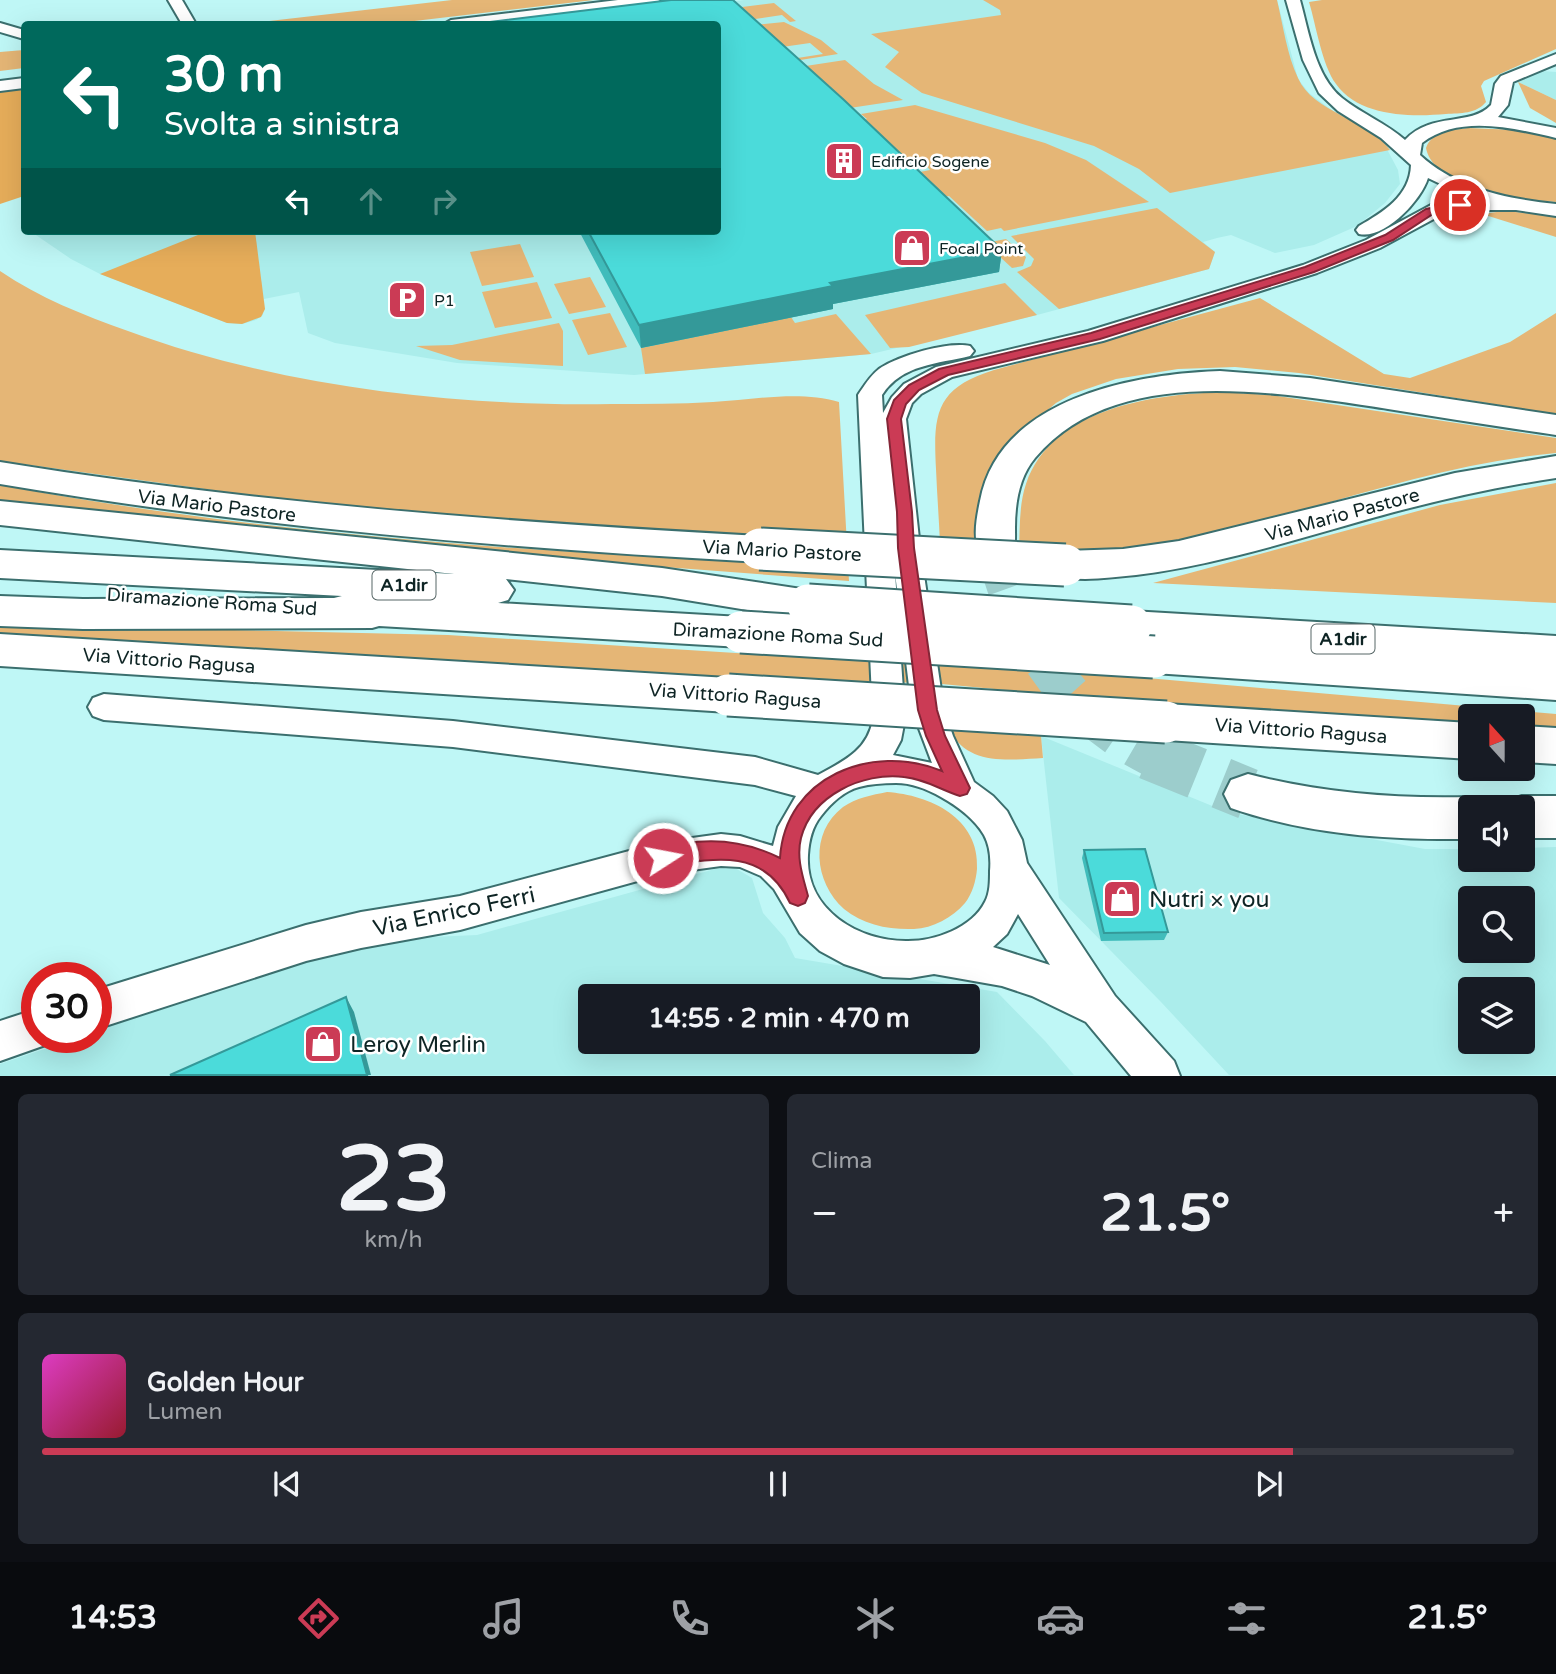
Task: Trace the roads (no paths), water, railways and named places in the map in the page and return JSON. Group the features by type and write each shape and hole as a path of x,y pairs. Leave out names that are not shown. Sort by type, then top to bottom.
{"highway":[{"path":"996,549 998,493 1009,468 1026,447 1067,414 1099,400 1138,388 1197,381 1270,382 1556,425"},
{"name":"Via Mario Pastore","path":"0,473 196,504 329,519 565,538 1106,565 1174,557 1446,486 1556,467"},
{"path":"0,513 662,582 807,605"},
{"name":"A1dir","path":"0,564 807,605"},
{"name":"Diramazione Roma Sud","path":"0,588 741,632 1556,652"},
{"name":"Diramazione Roma Sud","path":"807,605 1556,683"},
{"path":"0,611 83,614 415,613"},
{"name":"Via Vittorio Ragusa","path":"0,650 1458,740"},
{"path":"1535,745 1556,746"},
{"path":"1248,794 1297,807 1348,816 1458,818"},
{"path":"1535,817 1556,817"}],"street":[{"path":"175,0 187,21"},
{"path":"476,21 653,0"},
{"path":"1293,0 1320,82 1342,107 1379,128 1416,159 1472,192 1514,205"},
{"path":"526,21 673,3"},
{"path":"0,27 21,33"},
{"path":"1475,122 1498,110 1504,96 1503,84 1510,77 1556,59"},
{"path":"0,80 21,77"},
{"path":"0,86 21,83"},
{"path":"1331,96 1363,110 1404,120 1521,125 1556,131"},
{"path":"1504,96 1556,131"},
{"path":"1101,1010 1027,972 969,960 898,960 859,952 836,939 813,920 798,896 789,867 791,838 803,812 833,785 872,759 884,745 889,719 870,396 877,383 898,367 920,359 1071,327 1322,250 1369,229 1399,206 1418,185 1421,178 1413,141 1419,135 1453,123"},
{"path":"960,788 936,736 928,710 906,548 905,512 894,419 899,403 908,393 926,379 944,372 1095,336 1310,269 1389,237 1430,211 1460,205 1514,205 1556,210"},
{"path":"104,707 492,738 755,771 795,781 833,785 872,770 903,769 933,775 960,788 986,810 1004,839 1011,870 1101,1010 1159,1076"},
{"name":"Via Enrico Ferri","path":"112,1005 306,943 486,907 683,853 713,849 750,853 780,869 791,880 798,896"},
{"path":"937,958 968,945 991,925 1006,899 1011,870"},
{"path":"0,1041 21,1035"}],"tunnel":[{"path":"996,549 1018,613 1051,670 1071,696 1095,719 1152,756"},
{"path":"1149,754 1248,794"}],"place":[{"name":"Edificio Sogene","path":"844,161"},
{"name":"Focal Point","path":"912,248"},
{"name":"P1","path":"407,300"},
{"name":"Nutri × you","path":"1122,899"},
{"name":"Leroy Merlin","path":"323,1044"}]}
